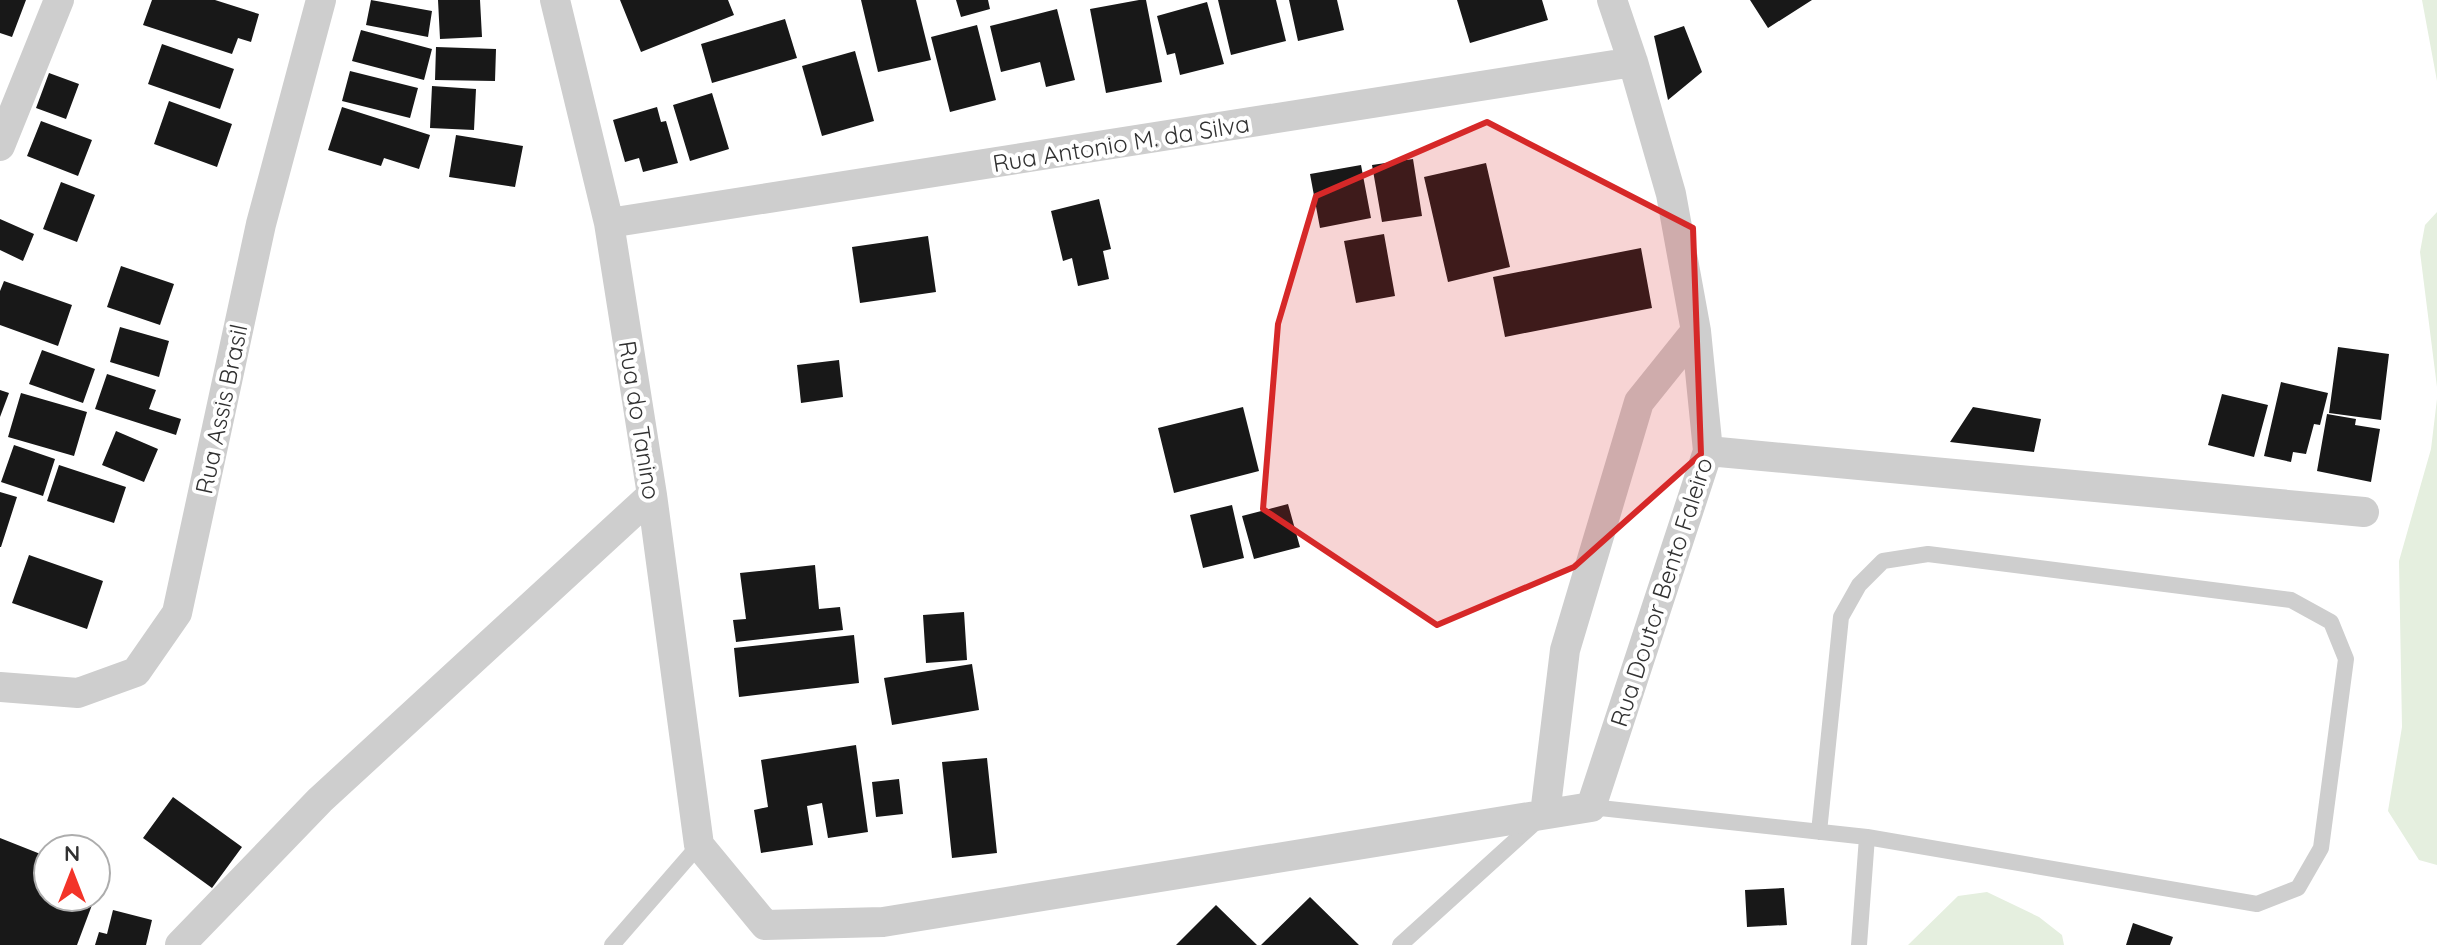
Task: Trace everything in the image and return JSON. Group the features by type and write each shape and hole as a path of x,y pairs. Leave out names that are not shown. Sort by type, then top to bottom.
{"street":[{"path":"2,135 59,0"},
{"name":"Rua Assis Brasil","path":"0,687 78,693 136,672 177,613 261,224 321,0"},
{"name":"Rua do Tanino","path":"555,0 609,223 652,495 699,845"},
{"name":"Rua Doutor Bento Faleiro","path":"1591,807 1708,451 1696,331 1671,194 1612,0"},
{"name":"Rua Antonio M. da Silva","path":"609,223 1633,62"},
{"path":"1545,814 1565,650 1639,402 1696,331"},
{"path":"1708,451 2364,512"},
{"path":"180,945 320,800 652,495"},
{"path":"699,845 765,925 883,922 1591,807"}],"lane":[{"path":"1591,807 1819,832 1867,837 2257,904 2298,888 2321,848 2346,659 2331,622 2291,600 1928,554 1883,561 1859,585 1841,617 1819,832"},
{"path":"1400,945 1545,814"},
{"path":"1859,945 1867,837"},
{"path":"612,945 699,845"}],"highlighted area":[{"path":"1487,122 1693,228 1701,454 1574,567 1437,625 1263,509 1278,324 1316,196"}],"green space":[{"path":"2422,0 2437,0 2437,81"},
{"path":"2437,212 2437,387 2420,252 2425,225"},
{"path":"2437,399 2437,865 2419,860 2388,811 2402,727 2399,561 2431,449"},
{"path":"1987,892 2039,917 2062,935 2064,945 1908,945 1958,896"}],"building":[{"path":"0,0 26,0 12,37 0,33"},
{"path":"152,0 215,0 259,14 251,42 238,38 232,54 143,25"},
{"path":"371,0 432,11 428,37 366,25"},
{"path":"438,0 480,0 482,37 440,39"},
{"path":"620,0 728,0 734,15 641,52"},
{"path":"861,0 916,0 931,60 878,72"},
{"path":"956,0 988,0 990,9 961,17"},
{"path":"1146,0 1162,82 1106,93 1090,9"},
{"path":"1218,0 1276,0 1286,41 1231,55"},
{"path":"1289,0 1337,0 1344,30 1298,41"},
{"path":"1457,0 1542,0 1548,20 1470,43"},
{"path":"1750,0 1812,0 1768,28"},
{"path":"1207,2 1224,64 1180,75 1175,53 1167,55 1157,16"},
{"path":"1057,9 1075,80 1046,87 1040,62 1001,72 990,26"},
{"path":"785,19 797,58 712,83 701,44"},
{"path":"977,25 996,100 950,112 931,37"},
{"path":"1684,26 1702,72 1668,100 1654,36"},
{"path":"361,30 432,49 424,80 352,61"},
{"path":"162,44 234,69 220,109 148,84"},
{"path":"436,47 496,49 495,81 435,80"},
{"path":"855,51 874,121 822,136 802,66"},
{"path":"350,71 418,88 410,118 342,101"},
{"path":"49,73 79,84 66,119 36,108"},
{"path":"432,86 476,89 474,130 430,128"},
{"path":"712,93 729,149 690,161 673,105"},
{"path":"169,101 232,124 217,167 154,144"},
{"path":"342,107 430,135 419,169 384,158 381,166 328,150"},
{"path":"657,107 661,122 666,121 678,163 643,172 639,158 625,162 613,120"},
{"path":"41,121 92,140 78,176 27,156"},
{"path":"456,135 523,146 515,187 449,177"},
{"path":"1413,159 1422,216 1382,222 1372,165"},
{"path":"1486,163 1510,267 1448,282 1424,177"},
{"path":"1361,165 1371,218 1320,228 1310,174"},
{"path":"61,182 95,195 77,242 43,229"},
{"path":"1099,199 1111,249 1103,251 1109,279 1078,286 1072,258 1063,261 1051,211"},
{"path":"0,219 34,234 23,261 0,250"},
{"path":"1384,234 1395,296 1356,303 1344,241"},
{"path":"928,236 936,292 860,303 852,247"},
{"path":"1641,248 1652,308 1505,337 1493,277"},
{"path":"121,266 174,284 160,325 107,307"},
{"path":"4,281 72,305 58,346 0,325 0,291"},
{"path":"120,327 169,341 159,377 110,362"},
{"path":"2338,347 2389,354 2381,420 2329,413"},
{"path":"42,350 95,369 83,403 29,384"},
{"path":"839,360 843,397 801,403 797,365"},
{"path":"107,374 156,390 149,409 181,419 176,435 95,409"},
{"path":"2281,382 2328,393 2320,425 2314,424 2306,454 2293,452 2291,462 2264,456"},
{"path":"0,390 9,393 0,417"},
{"path":"21,393 87,412 74,456 8,437"},
{"path":"2222,394 2268,405 2254,457 2208,445"},
{"path":"1243,407 1259,471 1174,493 1158,428"},
{"path":"1973,407 2041,419 2034,452 1950,442"},
{"path":"2327,414 2356,419 2355,425 2380,429 2371,482 2317,471"},
{"path":"116,431 158,449 144,482 102,465"},
{"path":"14,445 55,459 43,496 1,482"},
{"path":"59,465 126,487 114,523 47,501"},
{"path":"0,492 17,497 1,547 0,547"},
{"path":"1288,504 1300,547 1254,559 1242,516"},
{"path":"1232,505 1244,558 1203,568 1190,515"},
{"path":"29,555 103,581 87,629 12,603"},
{"path":"815,565 819,609 840,607 843,630 736,642 733,620 746,619 740,573"},
{"path":"964,612 967,660 926,663 923,615"},
{"path":"854,635 859,683 739,697 734,648"},
{"path":"972,664 979,710 892,725 884,678"},
{"path":"856,745 868,832 828,838 822,803 807,806 813,845 761,853 754,810 768,807 761,760"},
{"path":"987,758 997,853 952,858 942,762"},
{"path":"899,779 903,814 876,817 872,782"},
{"path":"173,797 242,847 212,888 143,838"},
{"path":"0,838 32,851 32,913 89,913 77,945 0,945"},
{"path":"1784,888 1787,925 1747,927 1745,890"},
{"path":"1310,897 1359,945 1261,945"},
{"path":"1216,905 1257,945 1176,945"},
{"path":"113,910 152,920 146,945 95,945 99,932 107,934"},
{"path":"2133,923 2173,937 2170,945 2126,945"}]}
